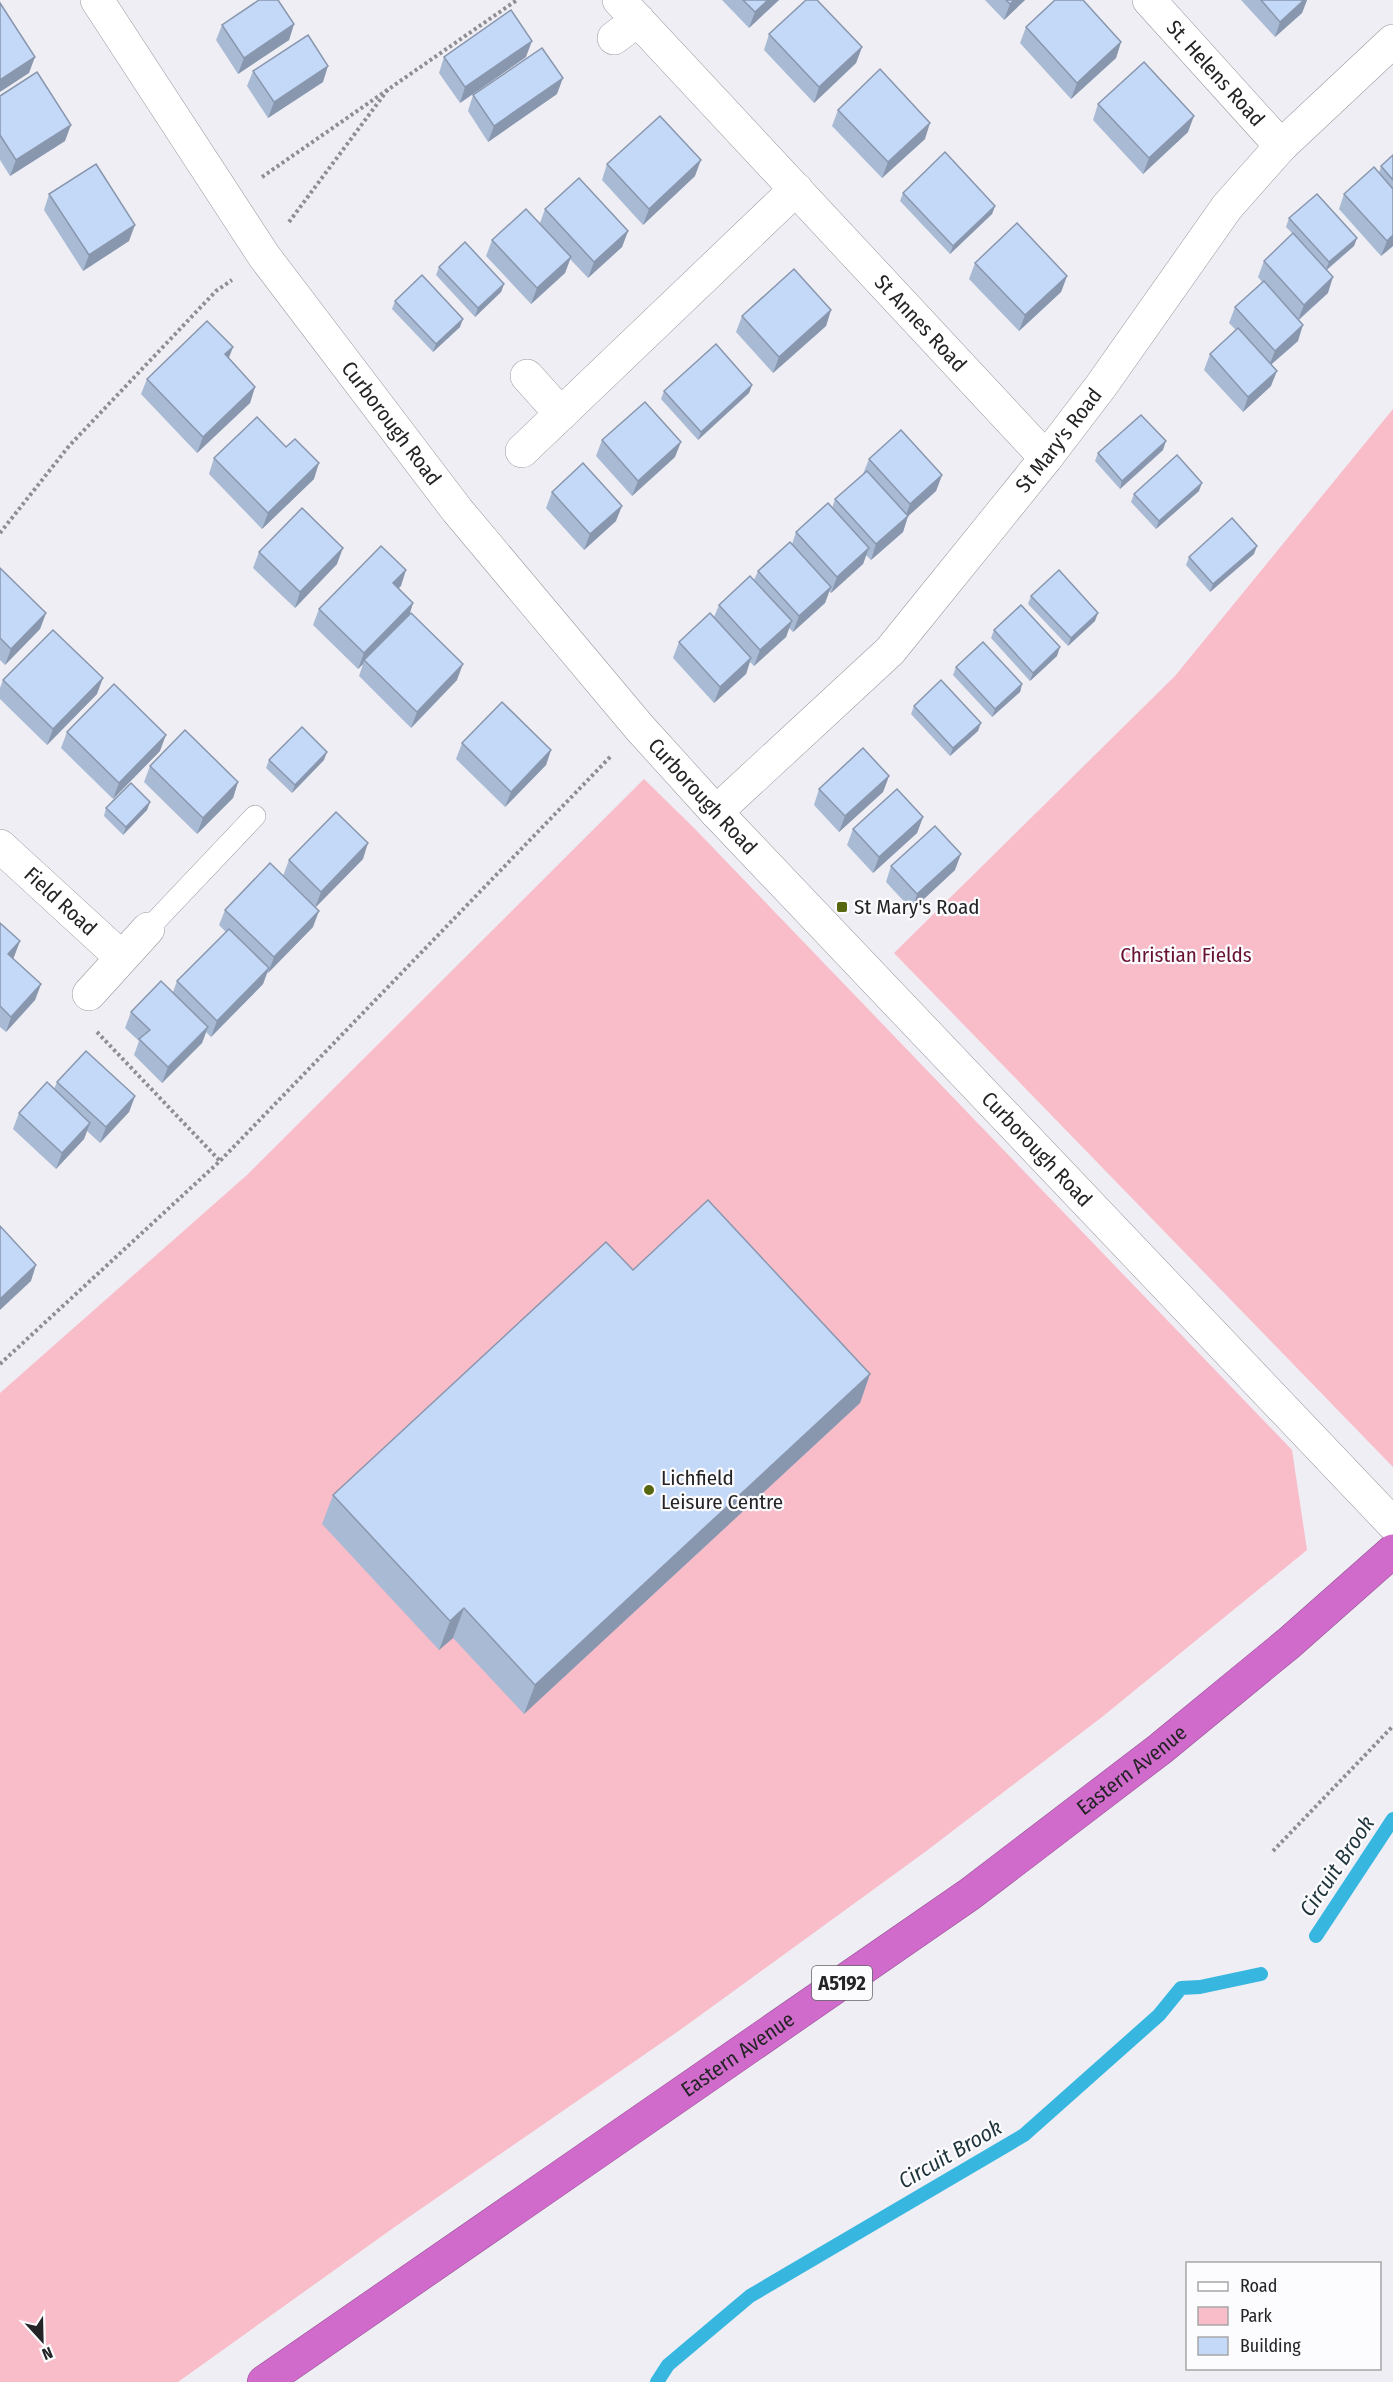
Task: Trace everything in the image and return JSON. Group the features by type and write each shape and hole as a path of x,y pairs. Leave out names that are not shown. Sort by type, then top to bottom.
{"highway":[{"name":"Eastern Avenue","path":"264,2382 970,1894 1160,1749 1289,1643 1393,1551"}],"street":[{"name":"Curborough Road","path":"97,0 264,256 457,510 639,727 716,812 1393,1524"},
{"name":"St. Helens Road","path":"1149,0 1281,146"},
{"name":"St Annes Road","path":"624,19 796,189 1046,458"},
{"name":"St Mary's Road","path":"716,812 890,651 1046,458 1101,386 1227,207 1281,146 1389,52"},
{"path":"522,451 796,189"},
{"path":"527,376 561,414"},
{"name":"Field Road","path":"0,846 121,957"},
{"path":"89,994 148,928"}],"lane":[{"path":"148,928 255,816"}],"path":[{"path":"228,201 517,0"},
{"path":"0,533 69,446 216,291 264,256 389,88"},
{"path":"0,1364 220,1161 639,727"},
{"path":"89,994 96,1031 220,1161"},
{"path":"1273,1851 1393,1726"}],"green space":[{"name":"Christian Fields","path":"1393,409 1393,1467 894,953 1175,676"},
{"name":"Lichfield Leisure Centre","path":"644,779 695,829 1292,1450 1307,1550 1102,1717 925,1852 680,2030 396,2226 178,2382 0,2382 0,1393 247,1175"}],"building":[{"path":"259,0 278,0 294,24 244,58 222,25"},
{"path":"743,0 768,0 755,12"},
{"path":"806,0 817,0 862,47 819,87 769,34"},
{"path":"1055,0 1083,0 1121,42 1077,83 1026,27"},
{"path":"1261,0 1304,0 1280,22"},
{"path":"0,3 35,57 0,80"},
{"path":"511,10 532,41 465,87 444,57"},
{"path":"308,35 328,66 274,102 253,71"},
{"path":"542,48 563,78 494,126 473,95"},
{"path":"1144,62 1194,116 1149,158 1098,104"},
{"path":"880,69 930,123 888,162 838,110"},
{"path":"37,72 71,125 16,160 0,135 0,96"},
{"path":"660,116 701,160 649,209 607,164"},
{"path":"945,152 995,206 953,246 903,193"},
{"path":"1393,155 1393,180 1381,166"},
{"path":"96,164 135,225 89,255 49,194"},
{"path":"1374,167 1393,189 1393,235 1387,241 1344,194"},
{"path":"579,178 628,231 594,262 545,209"},
{"path":"1317,194 1357,238 1329,262 1289,218"},
{"path":"526,209 571,257 537,288 492,240"},
{"path":"1017,223 1067,276 1025,315 975,263"},
{"path":"1293,233 1333,277 1304,305 1264,261"},
{"path":"465,242 504,284 478,308 439,267"},
{"path":"794,269 831,310 779,357 742,316"},
{"path":"422,275 463,319 436,344 395,301"},
{"path":"1264,281 1303,325 1275,351 1235,307"},
{"path":"207,321 233,347 225,354 255,387 203,437 147,379"},
{"path":"1238,328 1277,371 1248,397 1210,354"},
{"path":"716,344 752,385 701,432 664,391"},
{"path":"645,402 681,442 638,481 602,440"},
{"path":"1141,415 1166,441 1122,481 1098,453"},
{"path":"257,417 286,447 295,439 319,463 268,513 214,458"},
{"path":"901,430 942,475 910,504 869,459"},
{"path":"1177,455 1202,483 1159,521 1134,494"},
{"path":"583,463 622,506 590,534 552,492"},
{"path":"867,471 908,516 876,544 835,499"},
{"path":"828,503 869,548 837,577 796,532"},
{"path":"302,508 343,548 300,592 259,552"},
{"path":"1232,518 1257,546 1213,584 1189,557"},
{"path":"790,542 831,587 799,616 758,571"},
{"path":"381,546 406,570 393,583 413,603 364,653 319,609"},
{"path":"0,568 46,613 11,649 0,638"},
{"path":"1059,570 1098,613 1071,638 1031,596"},
{"path":"750,576 792,621 760,650 719,605"},
{"path":"1021,605 1060,647 1033,673 994,630"},
{"path":"411,613 463,664 417,712 364,660"},
{"path":"710,613 751,658 720,687 679,642"},
{"path":"53,630 103,678 53,729 3,680"},
{"path":"983,642 1022,684 995,709 956,667"},
{"path":"941,680 981,723 953,748 914,706"},
{"path":"114,684 166,735 119,783 67,732"},
{"path":"502,702 551,750 511,792 462,743"},
{"path":"302,727 327,752 295,785 269,760"},
{"path":"185,730 238,782 203,818 150,766"},
{"path":"863,748 889,776 845,816 819,789"},
{"path":"131,783 150,802 126,827 106,808"},
{"path":"897,789 923,817 879,857 853,829"},
{"path":"336,812 368,843 321,892 289,860"},
{"path":"935,826 961,854 917,894 891,866"},
{"path":"270,863 319,911 274,957 225,910"},
{"path":"0,923 20,941 8,954 41,984 11,1017 0,1006"},
{"path":"229,929 269,968 217,1021 177,981"},
{"path":"161,981 208,1027 168,1067 139,1039 150,1030 131,1012"},
{"path":"86,1051 135,1096 106,1127 57,1082"},
{"path":"47,1082 90,1123 62,1153 19,1113"},
{"path":"708,1200 870,1374 535,1685 464,1608 450,1621 333,1495 606,1242 633,1270"},
{"path":"0,1226 36,1265 0,1299"}],"waterway":[{"name":"Circuit Brook","path":"1316,1936 1393,1819"},
{"name":"Circuit Brook","path":"657,2382 668,2365 750,2296 1024,2135 1159,2015 1181,1988 1200,1987 1261,1974"}],"place":[{"name":"St Mary's Road","path":"842,907"},
{"name":"Lichfield Leisure Centre","path":"649,1490"}]}
